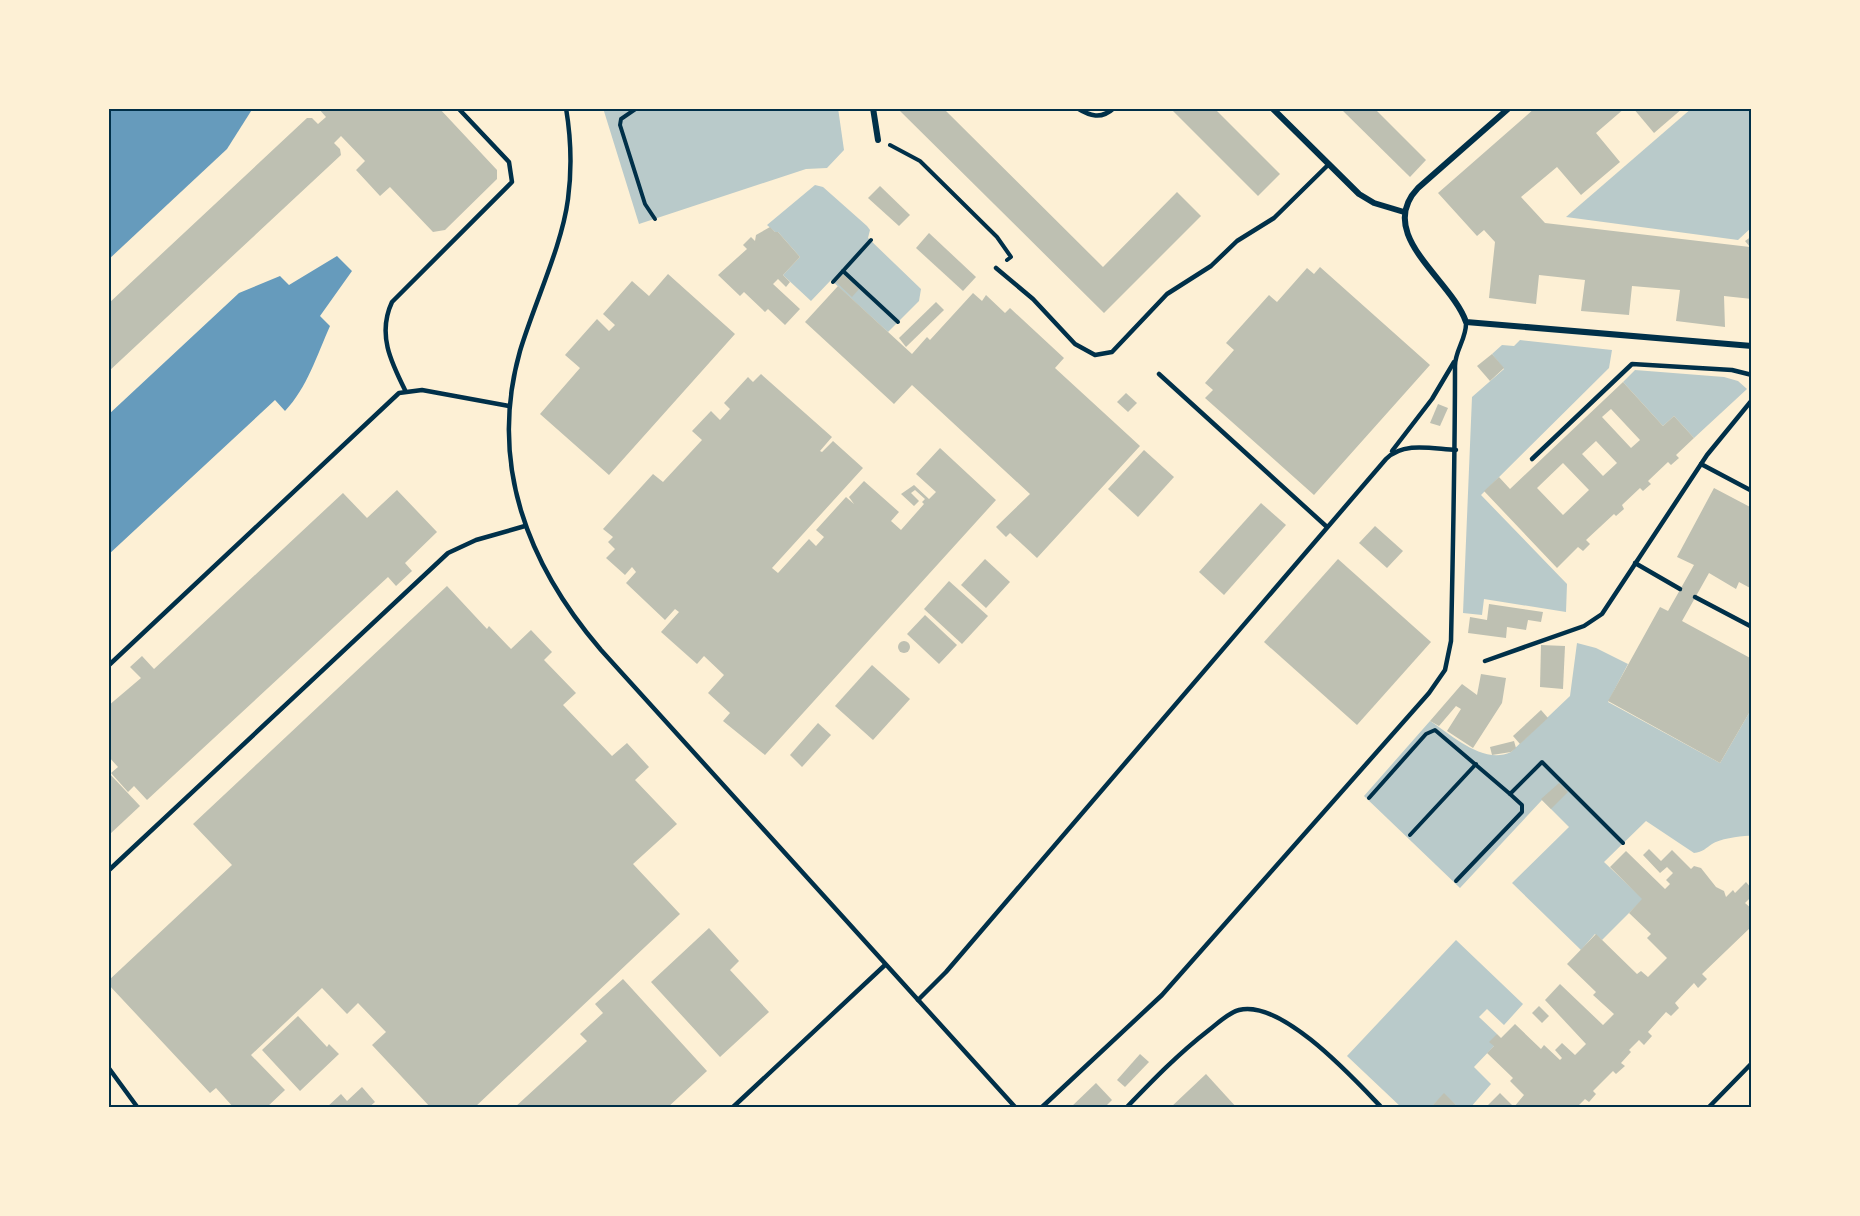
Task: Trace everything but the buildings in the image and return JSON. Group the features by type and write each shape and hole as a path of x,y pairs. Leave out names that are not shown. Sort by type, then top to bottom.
{"street":[{"path":"873,108 878,140"},
{"path":"1272,108 1367,199 1404,212"},
{"path":"1509,108 1418,188 1409,198 1404,212 1407,231 1416,249 1457,303 1466,322 1752,346"}],"lane":[{"path":"405,390 386,347 386,327 392,302 504,192 513,178 509,162 458,108"},
{"path":"566,108 570,148 568,200 520,352 509,406 512,466 525,526 553,587 580,626 1013,1107"},
{"path":"1077,108 1092,116 1101,116 1114,108"},
{"path":"996,268 1033,299 1075,344 1095,355 1112,352 1167,294 1211,266 1237,241 1274,218 1329,164"},
{"path":"918,1000 946,972 1386,459 1432,399 1455,360 1466,335 1466,322"},
{"path":"1041,1108 1156,1001 1435,686 1445,670 1450,648 1456,450 1455,360"},
{"path":"1532,459 1632,364 1732,370 1752,375"},
{"path":"1159,374 1327,527"},
{"path":"108,666 391,400 405,390 422,390 509,406"},
{"path":"1485,660 1584,626 1596,619 1701,464 1752,400"},
{"path":"1386,459 1396,451 1406,448 1456,450"},
{"path":"1701,464 1752,490"},
{"path":"108,871 448,553 476,540 525,526"},
{"path":"1635,563 1680,589"},
{"path":"1695,597 1752,627"},
{"path":"732,1108 885,965"},
{"path":"1126,1108 1172,1060 1228,1016 1244,1009 1272,1017 1307,1035 1382,1108"},
{"path":"1708,1108 1752,1063"},
{"path":"108,1067 138,1108"}],"path":[{"path":"637,108 621,118 620,125 645,204 655,219"},
{"path":"878,140 920,162 996,237 1011,257 996,268"},
{"path":"833,282 871,240"},
{"path":"843,271 898,322"},
{"path":"1369,798 1432,729 1522,805 1522,812 1456,881"},
{"path":"1510,794 1542,762 1623,843"},
{"path":"1410,835 1476,764"}],"shaded area":[{"path":"603,108 838,108 844,150 827,168 806,169 639,224"},
{"path":"1692,108 1752,108 1752,227 1738,240 1566,217"},
{"path":"815,185 823,187 867,226 870,230 868,238 921,289 919,301 888,332 831,280 811,301 783,275 800,257 778,232 767,225"},
{"path":"1520,340 1612,350 1609,368 1481,495 1567,584 1566,612 1484,599 1482,615 1463,613 1472,397 1504,369 1492,354 1502,345 1514,346"},
{"path":"1635,370 1724,377 1738,381 1747,389 1694,438 1674,416 1663,426 1623,382"},
{"path":"1577,643 1596,648 1628,664 1608,702 1720,763 1752,708 1752,836 1720,840 1694,853 1646,821 1604,862 1643,899 1602,940 1595,934 1581,950 1512,883 1569,827 1542,800 1460,888 1364,796 1430,721 1479,752 1500,755 1511,752 1570,696"},
{"path":"1456,940 1523,1004 1504,1025 1487,1009 1479,1017 1497,1034 1494,1046 1474,1067 1491,1084 1470,1108 1459,1108 1444,1094 1430,1108 1402,1108 1347,1056"}],"water":[{"path":"108,108 253,108 227,149 108,260"},
{"path":"337,256 352,271 320,316 330,326 311,371 293,402 285,411 275,400 108,555 108,415 239,293 280,276 289,285"}]}
